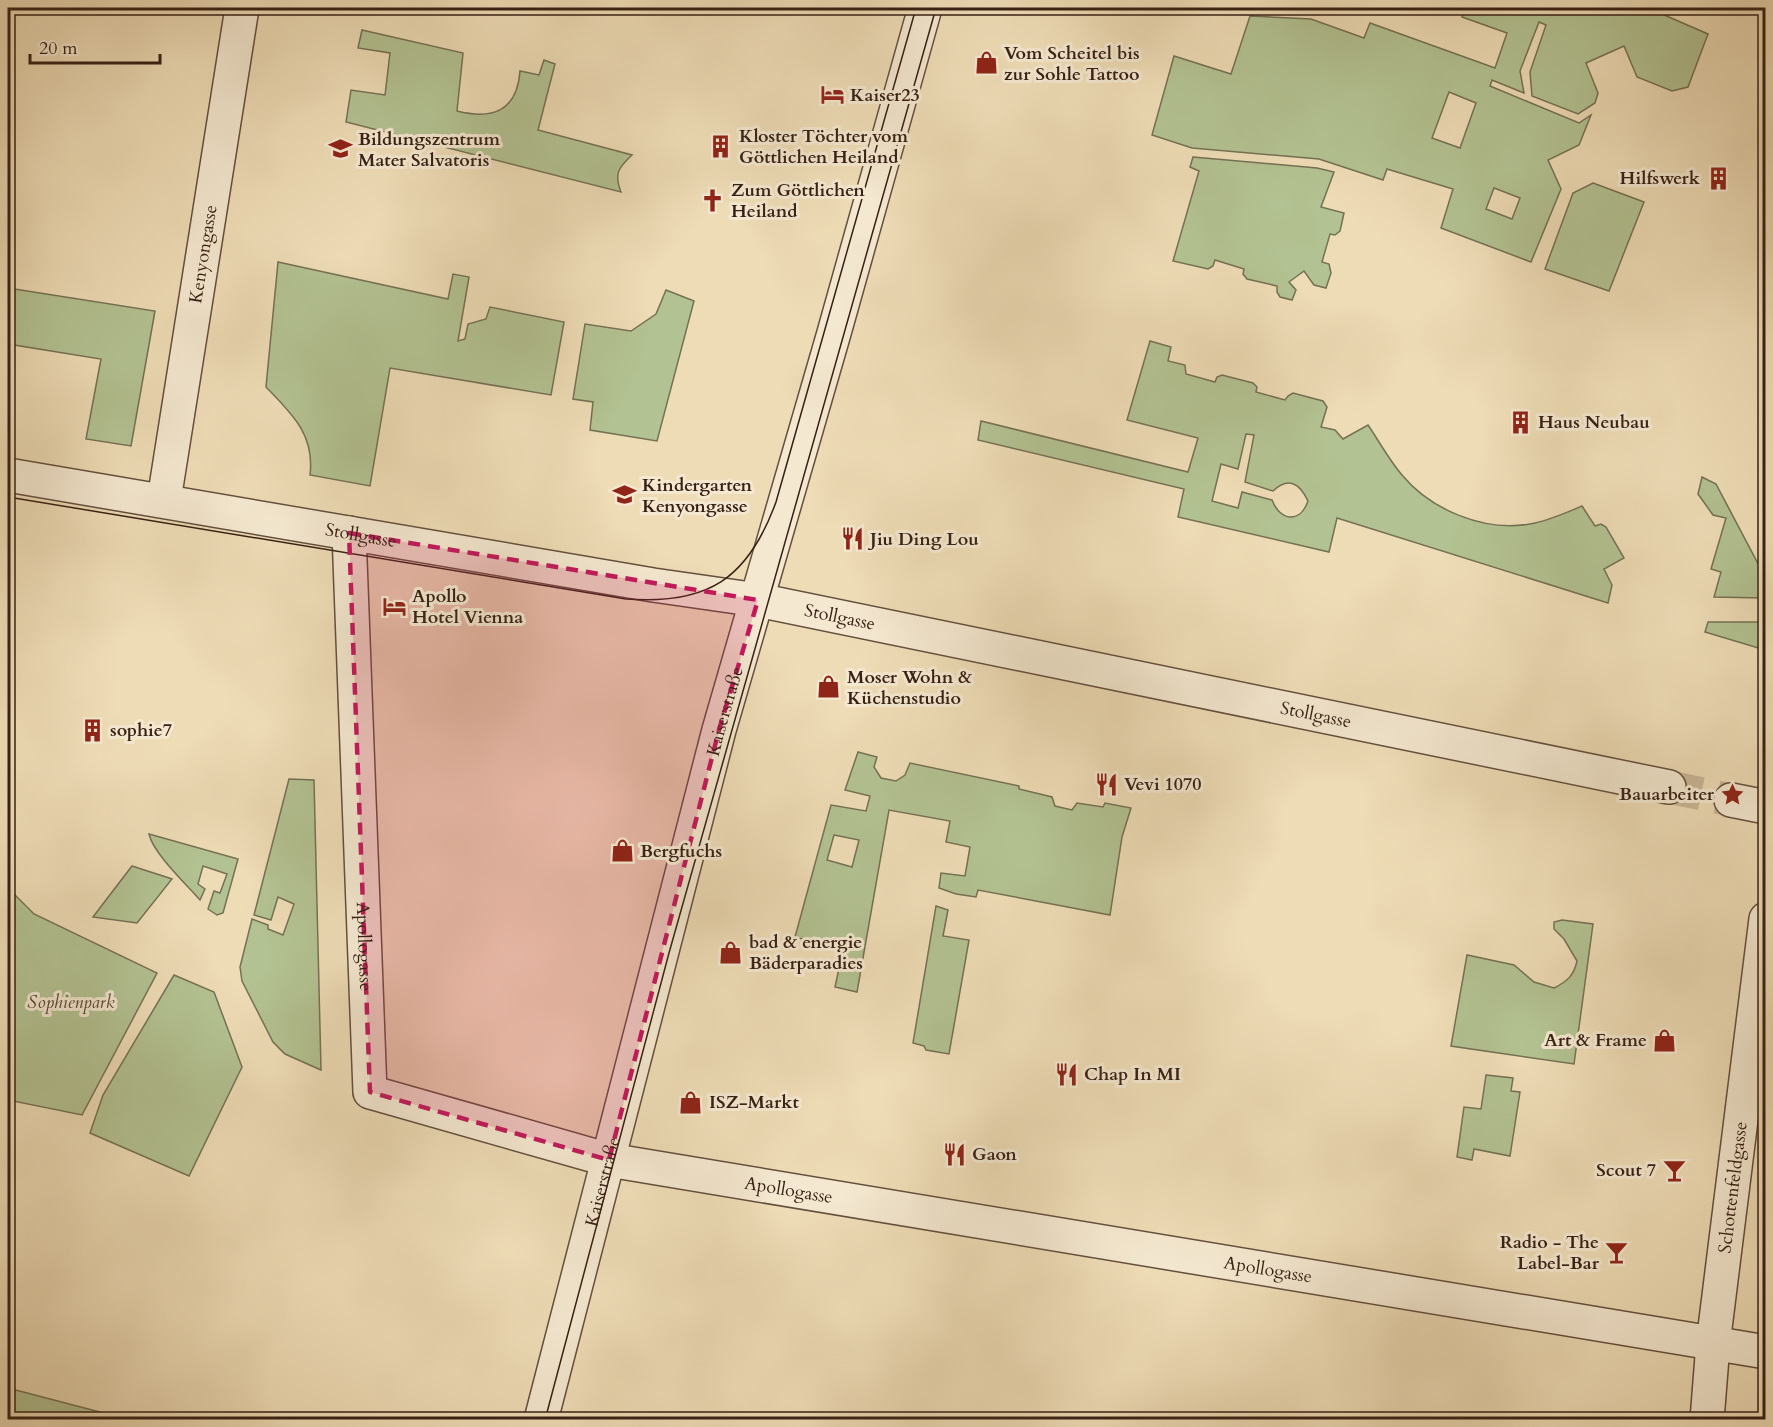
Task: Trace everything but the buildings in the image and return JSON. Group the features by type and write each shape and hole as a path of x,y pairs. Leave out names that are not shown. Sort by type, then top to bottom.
{"street":[{"name":"Kenyongasse","path":"164,500 242,8"},
{"name":"Kaiserstraße","path":"542,1419 719,730 758,600 925,8"},
{"name":"Stollgasse","path":"8,475 652,585 758,600 1669,787"},
{"name":"Apollogasse","path":"349,533 370,1092 609,1160 1766,1352"},
{"path":"1731,800 1766,807"},
{"name":"Schottenfeldgasse","path":"1707,1419 1713,1344 1766,919"}],"highlighted area":[{"path":"349,533 758,600 719,730 609,1160 370,1092"}],"green space":[{"path":"1466,8 1656,8 1655,11 1708,34 1688,87 1672,91 1637,77 1624,46 1586,63 1598,93 1595,103 1578,114 1532,96 1530,72 1546,25 1539,22 1520,71 1524,93 1492,80 1490,86 1579,123 1591,115 1579,145 1548,160 1561,189 1531,262 1441,228 1453,189 1387,169 1383,180 1319,159 1192,148 1152,135 1174,56 1231,74 1250,16 1311,19 1364,38 1370,23 1495,68 1507,33 1462,17","holes":["1449,92 1476,103 1460,148 1432,138","1494,188 1520,198 1512,219 1486,209"]},
{"path":"362,30 463,53 457,111 470,114 492,113 508,104 518,85 520,71 539,75 544,60 555,64 538,130 632,155 619,172 621,192 346,122 351,90 385,95 390,53 358,48"},
{"path":"1193,157 1317,168 1334,172 1321,207 1344,213 1340,231 1335,235 1330,234 1322,262 1329,264 1331,273 1326,288 1314,285 1304,271 1289,282 1296,290 1292,300 1280,297 1277,286 1247,279 1243,274 1244,269 1215,260 1213,266 1208,269 1173,261 1199,171 1190,167"},
{"path":"1593,183 1644,202 1609,291 1545,269 1573,193"},
{"path":"278,262 448,299 453,274 469,277 458,341 465,339 468,324 486,319 490,307 564,322 551,395 390,368 370,486 310,475 309,448 300,426 266,387"},
{"path":"8,288 155,311 131,446 86,439 101,359 8,344"},
{"path":"666,290 694,301 657,441 590,430 593,402 573,399 585,324 631,331 656,314"},
{"path":"1150,341 1171,347 1168,361 1185,365 1186,374 1215,382 1217,377 1222,375 1253,383 1257,387 1256,392 1285,400 1293,393 1323,401 1327,407 1321,427 1335,430 1343,439 1368,425 1393,463 1414,487 1428,499 1460,516 1495,525 1512,526 1543,521 1582,506 1595,526 1601,524 1606,527 1624,558 1604,569 1612,585 1608,603 1337,518 1329,552 1178,517 1184,489 978,440 981,421 1188,472 1198,438 1127,420","holes":["1246,434 1254,435 1245,482 1273,491 1284,484 1298,486 1308,501 1300,514 1285,516 1272,500 1242,492 1238,508 1212,501 1221,464 1238,469"]},
{"path":"1702,477 1716,484 1765,577 1765,596 1763,598 1714,597 1721,572 1711,569 1726,518 1713,515 1698,494"},
{"path":"1708,622 1765,622 1765,650 1705,632"},
{"path":"858,752 877,757 874,767 881,778 896,781 905,775 910,763 1019,786 1019,789 1052,797 1055,806 1072,810 1077,803 1103,807 1105,803 1131,808 1122,837 1110,915 978,890 976,897 956,894 939,888 941,873 965,876 970,847 946,842 950,821 889,810 857,992 835,987 843,950 795,937 831,805 866,811 870,796 845,790","holes":["834,835 859,840 852,867 827,860"]},
{"path":"289,779 314,780 321,1070 285,1054 273,1042 242,981 240,967 252,919 268,925 268,929 283,935 294,904 278,897 271,920 254,915"},
{"path":"149,834 238,859 223,913 217,915 208,909 214,891 220,893 227,874 203,866 198,884 205,889 200,900 163,859"},
{"path":"132,866 172,879 137,923 93,917"},
{"name":"Sophienpark","path":"8,888 34,914 157,973 82,1115 8,1100"},
{"path":"936,906 948,910 943,936 969,940 949,1054 926,1050 924,1046 913,1043"},
{"path":"1562,920 1593,924 1574,1064 1451,1046 1467,955 1514,965 1534,982 1554,988 1570,977 1577,961 1564,939 1554,929 1554,922"},
{"path":"174,975 214,992 242,1067 189,1176 90,1133 103,1095"},
{"path":"1486,1075 1513,1078 1511,1091 1520,1092 1510,1156 1474,1149 1472,1160 1457,1157 1464,1107 1481,1109"},
{"path":"8,1388 119,1417 118,1420 8,1419"}],"tunnel":[{"path":"1669,787 1731,800"}],"tram line":[{"path":"8,497 626,599 655,600 680,597 702,591 721,582 738,568 752,550 765,529 776,502 916,8"},
{"path":"545,1420 669,953 936,8"}],"place":[{"name":"Vom Scheitel bis zur Sohle Tattoo","path":"986,63"},
{"name":"Kaiser23","path":"832,95"},
{"name":"Kloster Töchter vom Göttlichen Heiland","path":"721,146"},
{"name":"Bildungszentrum Mater Salvatoris","path":"340,149"},
{"name":"Hilfswerk","path":"1718,178"},
{"name":"Zum Göttlichen Heiland","path":"713,200"},
{"name":"Haus Neubau","path":"1520,422"},
{"name":"Kindergarten Kenyongasse","path":"624,495"},
{"name":"Jiu Ding Lou","path":"852,539"},
{"name":"Apollo Hotel Vienna","path":"394,606"},
{"name":"Moser Wohn & Küchenstudio","path":"829,687"},
{"name":"sophie7","path":"92,730"},
{"name":"Vevi 1070","path":"1106,784"},
{"name":"Bauarbeiter","path":"1732,794"},
{"name":"Bergfuchs","path":"622,851"},
{"name":"bad & energie Bäderparadies","path":"731,952"},
{"name":"Art & Frame","path":"1665,1040"},
{"name":"Chap In MI","path":"1066,1074"},
{"name":"ISZ-Markt","path":"691,1102"},
{"name":"Gaon","path":"954,1154"},
{"name":"Scout 7","path":"1674,1170"},
{"name":"Radio - The Label-Bar","path":"1617,1252"}]}
